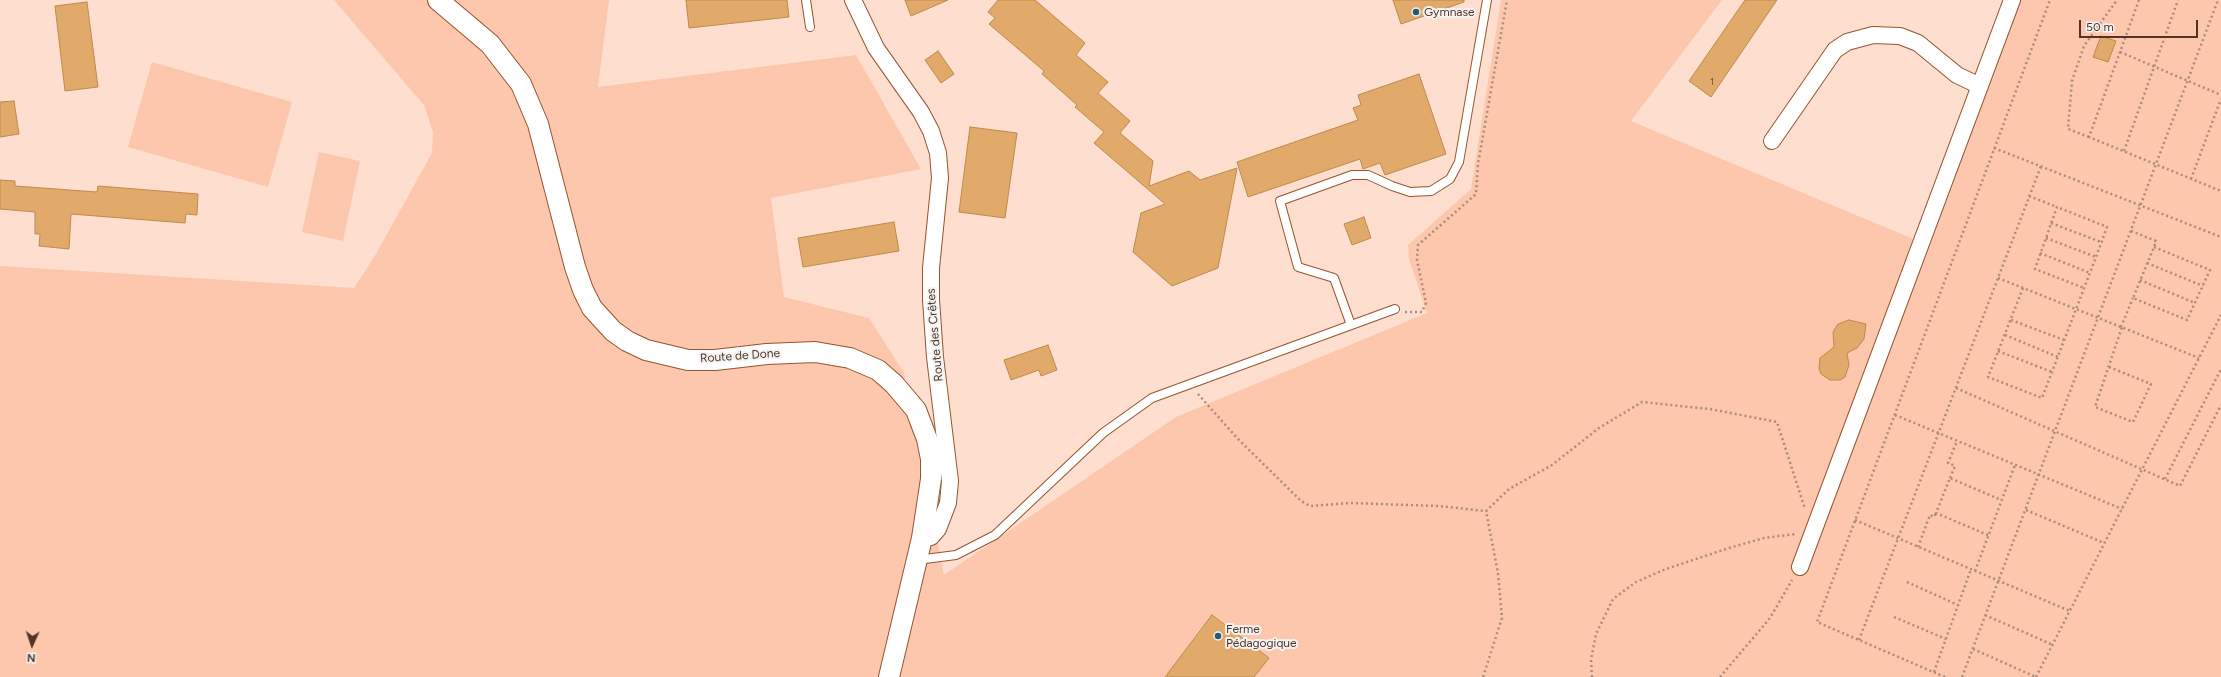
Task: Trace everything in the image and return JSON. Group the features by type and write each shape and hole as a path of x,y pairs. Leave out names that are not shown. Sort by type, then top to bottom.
{"street":[{"name":"Route de Done","path":"438,0 490,44 521,84 538,124 575,267 592,308 602,320 627,341 646,350 675,358 688,360 715,360 767,354 815,352 850,358 878,370 894,384 916,410 927,439 931,479 922,538"},
{"name":"Route des Crêtes","path":"853,0 876,48 921,112 931,132 938,153 940,185 931,268 931,300 935,357 950,481 948,503 938,529 931,537 922,538"},
{"path":"1800,567 2012,0"},
{"path":"1772,141 1835,50 1847,42 1873,36 1900,36 1918,43 1957,75 1980,86"},
{"path":"890,677 922,538"}],"lane":[{"path":"806,0 810,27"},
{"path":"1351,325 1334,278 1298,267 1280,201 1352,175 1368,175 1410,192 1431,191 1450,179 1459,162 1487,0"},
{"path":"916,560 956,555 995,535 1103,433 1152,398 1395,309"}],"path":[{"path":"1945,677 1818,622 2050,0"},
{"path":"2117,0 2084,46 2072,81 2068,129 2221,191"},
{"path":"2089,137 2139,0"},
{"path":"2124,151 2178,0"},
{"path":"1962,677 2218,0"},
{"path":"2120,52 2221,95"},
{"path":"2191,179 2221,100"},
{"path":"1994,148 2221,237"},
{"path":"1859,640 2041,166"},
{"path":"2023,288 1988,377 2042,398 2107,227 2029,196"},
{"path":"2057,208 2035,269 2084,288"},
{"path":"2051,223 2101,242"},
{"path":"2109,367 2151,384 2133,422 2094,407 2122,327 2156,241 2131,231"},
{"path":"2046,238 2096,257"},
{"path":"2133,298 2187,320 2210,270 2154,247"},
{"path":"2040,254 2090,273"},
{"path":"2147,263 2203,286"},
{"path":"1998,278 2199,358"},
{"path":"2140,280 2195,303"},
{"path":"1972,649 2036,677 2221,315"},
{"path":"2011,320 2064,340"},
{"path":"2005,335 2058,357"},
{"path":"1998,351 2052,372"},
{"path":"2165,479 2221,369"},
{"path":"1190,384 1237,438 1301,501 1310,506 1350,503 1438,506 1486,511 1509,489 1552,465 1599,428 1642,402 1710,409 1777,422 1812,534 1786,534 1764,538 1702,556 1636,582 1613,599 1596,634 1590,660 1592,677"},
{"path":"1956,388 2143,468 2180,486 2221,405"},
{"path":"1894,415 2122,509"},
{"path":"1918,546 1930,515 1934,518 1955,466 1948,463 1958,441"},
{"path":"1975,571 2014,465"},
{"path":"1950,478 2001,500"},
{"path":"2026,510 2104,543"},
{"path":"1483,677 1502,618 1498,573 1486,511"},
{"path":"1936,513 1988,535"},
{"path":"1855,520 2070,611"},
{"path":"1720,677 1770,618 1800,567"},
{"path":"1934,672 1971,569"},
{"path":"1907,582 1958,605"},
{"path":"1985,615 2052,645"},
{"path":"1894,617 1946,639"}],"shaded area":[{"path":"334,0 609,0 598,87 856,55 921,169 771,198 784,297 869,318 904,373 944,575 1176,417 1427,313 1409,259 1408,245 1471,189 1501,0 1722,0 1631,121 1930,246 2020,0 2221,0 2221,677 0,677 0,266 354,288 376,254 432,153 433,132 424,105"},
{"path":"152,62 292,102 268,187 128,147"},
{"path":"319,152 360,161 343,241 302,232"}],"building":[{"path":"686,0 787,0 789,17 689,28"},
{"path":"905,0 948,0 911,16"},
{"path":"998,0 1035,0 1085,43 1076,55 1108,82 1098,93 1130,121 1120,133 1153,161 1149,186 1189,171 1200,180 1237,168 1218,268 1172,286 1133,252 1141,213 1165,204 1094,143 1104,132 1075,107 1077,105 1042,74 1044,71 989,24 995,18 988,12"},
{"name":"Gymnase","path":"1393,0 1464,0 1464,2 1401,24"},
{"path":"1745,0 1777,0 1711,97 1689,81"},
{"path":"87,2 98,87 65,91 55,6"},
{"path":"2101,36 2116,41 2108,62 2093,57"},
{"path":"938,51 954,74 941,83 925,60"},
{"path":"1419,74 1446,154 1385,175 1380,163 1363,169 1360,159 1248,197 1237,162 1358,120 1353,108 1361,105 1358,95"},
{"path":"14,101 19,134 0,137 0,102"},
{"path":"970,127 1017,133 1005,218 959,212"},
{"path":"0,180 15,181 15,186 97,192 98,186 198,194 197,215 186,214 185,223 71,214 69,249 39,246 40,234 35,234 35,212 0,209"},
{"path":"1364,217 1371,238 1352,245 1344,224"},
{"path":"894,222 899,251 803,267 798,238"},
{"path":"1849,320 1866,324 1864,339 1857,348 1847,353 1849,365 1845,377 1840,380 1830,380 1821,374 1819,369 1820,358 1834,347 1833,332 1838,324"},
{"path":"1048,345 1057,370 1041,376 1039,370 1011,380 1004,360"},
{"name":"Ferme Pédagogique","path":"1212,615 1269,658 1254,677 1165,677"}],"place":[{"name":"Gymnase","path":"1416,12"},
{"name":"Ferme Pédagogique","path":"1218,636"}]}
